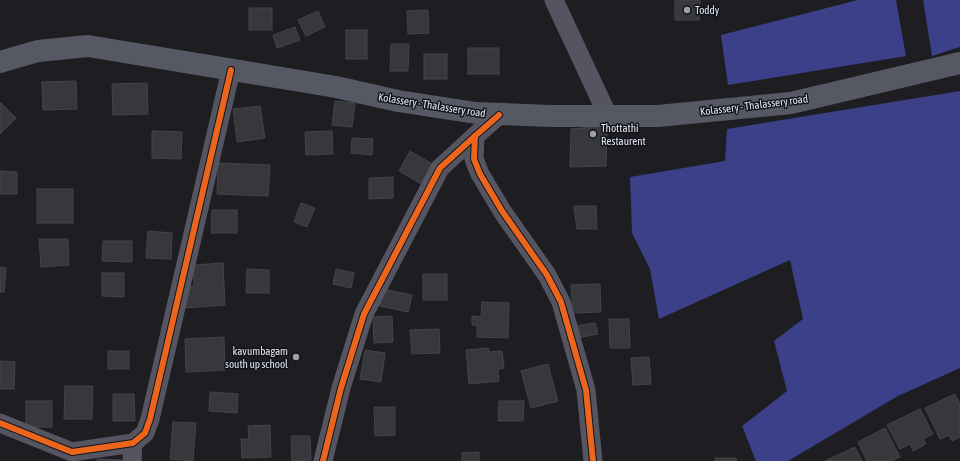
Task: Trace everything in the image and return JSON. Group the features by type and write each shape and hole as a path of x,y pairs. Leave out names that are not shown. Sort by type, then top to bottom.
{"main road":[{"name":"Kolassery - Thalassery road","path":"0,62 38,51 88,46 336,87 398,100 499,115 608,116 658,116 791,103 960,63"}],"street":[{"path":"554,0 608,116"},
{"path":"0,423 72,452 133,452 145,433 150,419 231,70"},
{"path":"323,461 341,388 364,314 440,168 499,115"},
{"path":"475,136 474,159 480,174 502,211 547,275 561,302 586,390 593,461"}],"shaded area":[{"path":"858,0 896,0 906,56 728,85 721,35"},
{"path":"923,0 960,0 960,47 932,56"},
{"path":"960,91 960,368 898,396 788,461 756,461 742,426 787,391 774,341 803,319 790,260 659,319 650,269 632,233 630,177 725,161 727,129"}],"building":[{"name":"Toddy","path":"675,0 700,0 699,20 675,20"},
{"path":"249,8 272,8 272,30 249,30"},
{"path":"428,10 429,33 408,34 407,11"},
{"path":"318,11 325,27 306,36 298,20"},
{"path":"295,27 300,40 277,48 273,35"},
{"path":"346,30 367,30 367,59 346,59"},
{"path":"391,44 409,44 408,71 390,71"},
{"path":"468,48 499,48 499,74 468,74"},
{"path":"424,54 447,54 447,79 424,79"},
{"path":"76,81 77,109 43,110 42,82"},
{"path":"147,83 148,114 113,115 112,84"},
{"path":"335,101 355,103 352,127 332,125"},
{"path":"0,102 16,118 0,134"},
{"path":"260,106 265,138 237,142 233,109"},
{"path":"607,126 606,166 570,167 571,129"},
{"path":"152,131 182,132 181,159 152,158"},
{"path":"332,131 333,154 306,155 305,132"},
{"path":"352,138 373,139 372,155 351,153"},
{"path":"410,151 434,165 423,185 399,171"},
{"path":"218,163 270,165 268,196 217,194"},
{"path":"0,171 17,172 17,194 0,194"},
{"path":"393,177 393,198 369,199 369,178"},
{"path":"37,189 73,189 73,223 37,223"},
{"path":"301,203 315,208 307,227 294,222"},
{"path":"574,206 596,206 597,229 577,229"},
{"path":"212,210 237,210 237,233 211,233"},
{"path":"148,231 172,233 171,259 146,258"},
{"path":"39,239 68,239 69,265 41,267"},
{"path":"103,241 132,241 132,262 102,261"},
{"path":"223,263 225,305 184,308 183,287 194,286 193,265"},
{"path":"0,267 6,268 4,292 0,292"},
{"path":"247,269 269,270 269,293 246,293"},
{"path":"336,269 354,273 351,288 333,284"},
{"path":"102,273 124,273 124,297 102,296"},
{"path":"423,274 447,274 447,300 423,300"},
{"path":"600,284 601,312 573,313 571,285"},
{"path":"383,289 412,295 408,312 380,306"},
{"path":"482,302 509,303 508,338 477,337 477,325 472,325 472,316 481,317"},
{"path":"392,316 393,342 374,343 373,317"},
{"path":"609,319 629,319 630,348 610,348"},
{"path":"595,323 598,334 577,338 575,326"},
{"path":"439,329 440,353 412,354 410,330"},
{"path":"224,337 225,370 186,372 185,339"},
{"path":"488,348 489,352 502,351 504,368 498,369 499,381 469,384 466,350"},
{"path":"365,350 385,353 381,382 360,379"},
{"path":"108,351 129,351 129,369 108,369"},
{"path":"649,357 651,384 633,385 631,358"},
{"path":"0,361 15,362 14,389 0,389"},
{"path":"548,364 558,401 531,408 521,371"},
{"path":"65,386 93,386 92,419 64,419"},
{"path":"210,392 238,394 237,413 209,411"},
{"path":"113,394 134,394 135,421 113,421"},
{"path":"955,394 960,404 960,437 952,441 949,435 940,439 925,408"},
{"path":"26,401 52,401 52,427 26,427"},
{"path":"499,401 524,401 523,421 498,421"},
{"path":"374,407 395,407 395,435 375,436"},
{"path":"920,409 933,434 923,439 926,444 913,451 910,444 900,449 887,425"},
{"path":"173,422 196,423 193,461 170,459"},
{"path":"270,425 271,457 242,458 241,439 249,439 248,426"},
{"path":"885,428 900,457 891,461 867,461 858,442"},
{"path":"291,436 310,436 311,460 292,461"},
{"path":"855,447 862,461 825,461"},
{"path":"479,452 479,461 462,461 462,453"},
{"path":"715,458 736,458 737,461 715,461"},
{"path":"97,459 123,460 123,461 97,461"}],"cycle path":[{"path":"0,423 72,452 133,443 145,433 150,419 231,70"},
{"path":"499,115 475,136 474,159 480,174 502,211 547,275 561,302 586,390 593,461"},
{"path":"323,461 341,388 364,314 440,168 475,136"}],"place":[{"name":"Toddy","path":"687,10"},
{"name":"Thottathi Restaurent","path":"593,134"},
{"name":"kavumbagam south up school","path":"296,357"}]}
